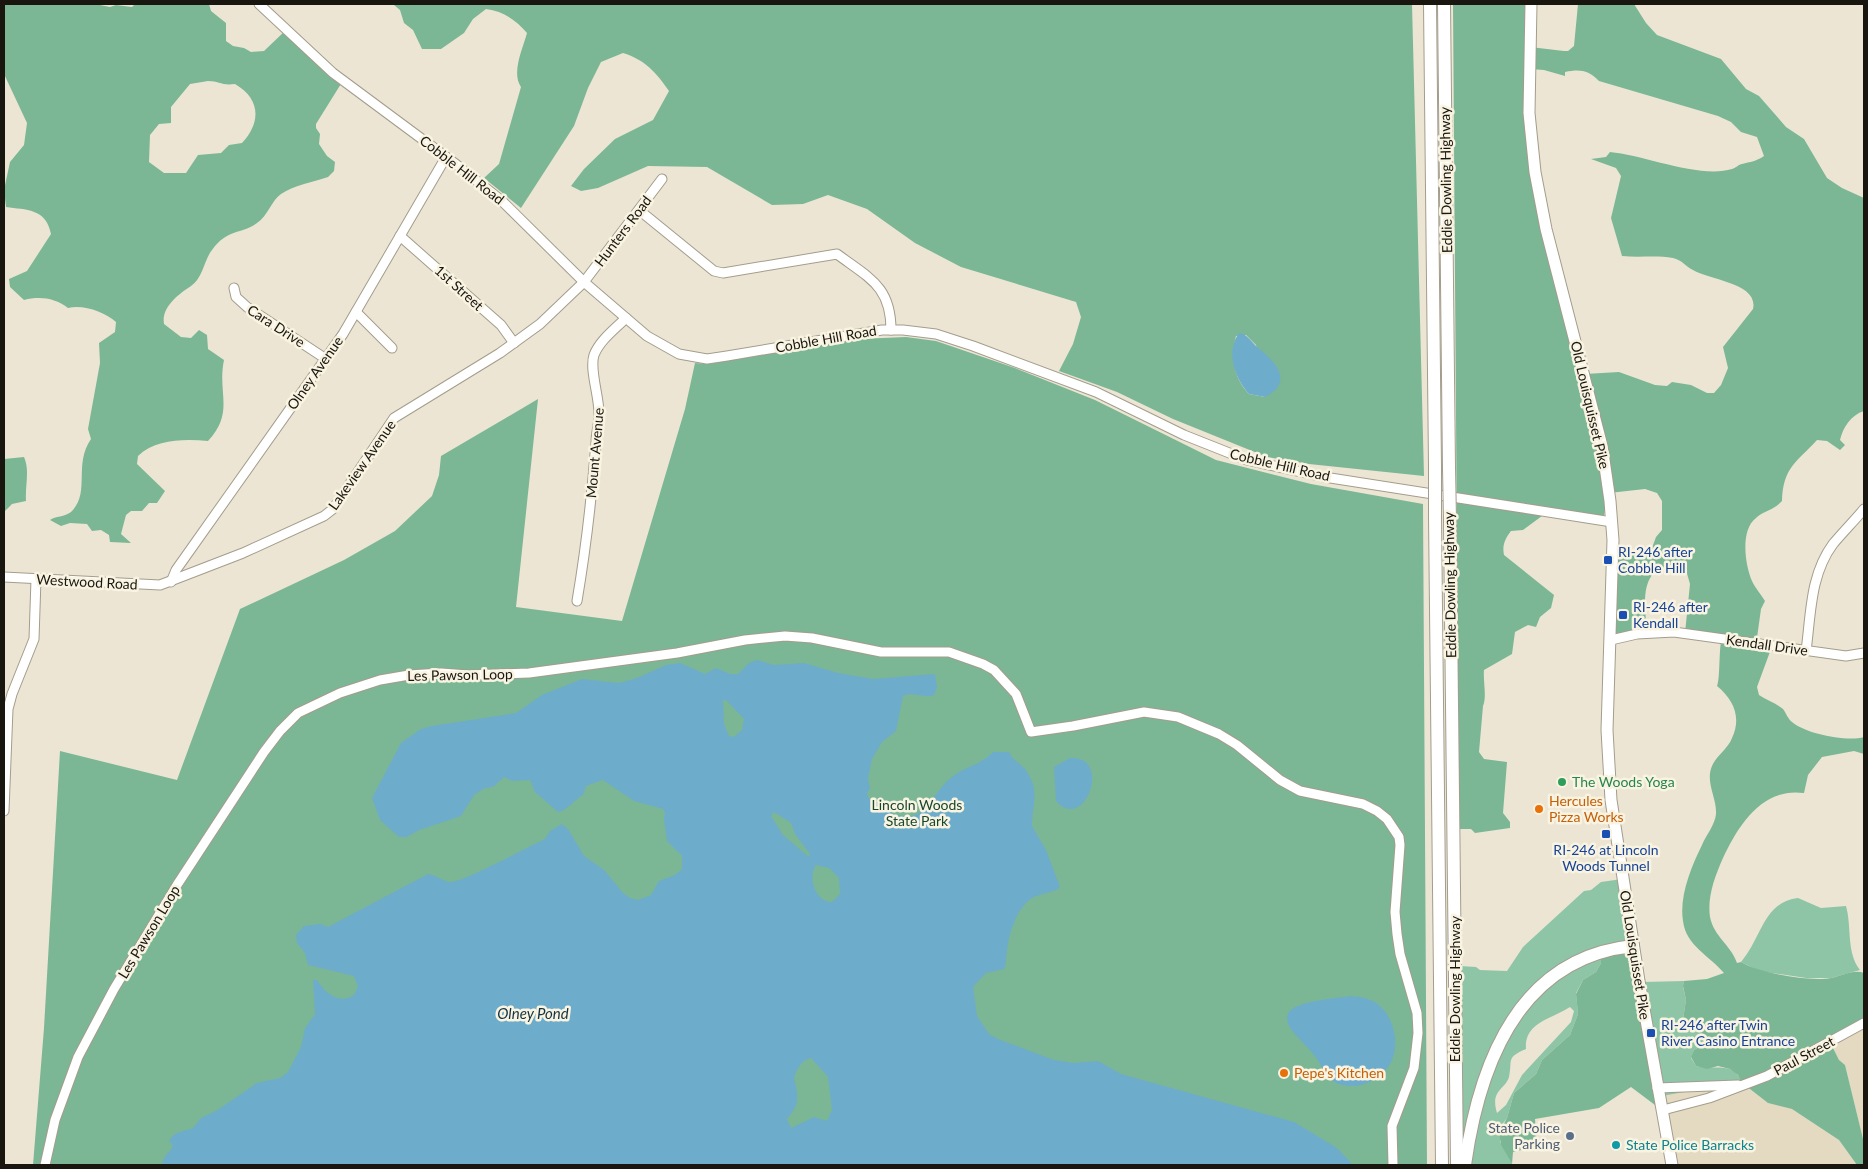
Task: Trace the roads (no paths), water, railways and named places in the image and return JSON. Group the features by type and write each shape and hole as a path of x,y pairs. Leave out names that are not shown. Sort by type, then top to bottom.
{"highway":[{"name":"Eddie Dowling Highway","path":"1430,4 1442,1165"},
{"name":"Eddie Dowling Highway","path":"1444,4 1456,1165"},
{"path":"1465,1165 1469,1134 1480,1089 1492,1059 1516,1014 1538,990 1582,958 1610,948 1633,946"}],"main road":[{"name":"Old Louisquisset Pike","path":"1531,4 1528,112 1535,172 1546,229 1602,446 1612,522 1608,730 1611,800 1633,946 1672,1165"}],"street":[{"name":"Cobble Hill Road","path":"259,4 333,73 446,156 502,201 584,282 647,336 668,350 679,354 707,358 863,332 891,330 920,331 944,336 1045,372 1096,392 1208,445 1255,462 1332,478 1612,522"},
{"name":"Olney Avenue","path":"170,582 176,570 326,359 356,312 446,156"},
{"name":"Hunters Road","path":"584,282 662,179"},
{"path":"639,210 714,271 723,272 837,254 876,284 886,296 891,312 891,330"},
{"name":"1st Street","path":"400,236 502,325 514,343"},
{"name":"Lakeview Avenue","path":"170,582 262,545 328,514 394,418 514,343 540,324 584,282"},
{"name":"Cara Drive","path":"234,288 236,297 247,307 326,359"},
{"path":"356,312 392,348"},
{"name":"Mount Avenue","path":"577,601 595,475 596,439 599,419 599,396 592,365 594,356 605,338 626,318"},
{"path":"1806,651 1813,590 1818,574 1834,543 1864,509"},
{"name":"Westwood Road","path":"4,577 94,580 152,586 170,582"},
{"path":"4,811 8,709 34,639 36,579"},
{"name":"Kendall Drive","path":"1611,640 1637,634 1674,632 1846,656 1864,653"},
{"name":"Les Pawson Loop","path":"45,1165 54,1120 81,1050 114,989 177,884 264,752 280,731 298,713 340,692 409,674 441,672 468,676 529,673 667,655 745,640 785,636 812,638 881,652 949,652 975,661 994,670 1005,680 1016,694 1031,732 1144,712 1160,713 1201,725 1237,745 1280,780 1300,792 1363,804 1387,819 1399,837 1400,855 1395,912 1400,954 1411,988 1418,1020 1414,1068 1393,1121 1393,1165"},
{"name":"Paul Street","path":"1663,1110 1709,1098 1786,1067 1864,1023"},
{"name":"Paul Street","path":"1657,1088 1743,1085"}],"water":[{"path":"1239,333 1247,336 1270,359 1279,372 1279,385 1265,397 1249,394 1236,373 1232,357 1235,340"},
{"name":"Olney Pond","path":"757,660 774,665 804,663 838,673 873,679 935,674 937,687 934,695 911,694 903,696 896,731 882,742 872,759 868,779 870,788 867,794 868,797 878,806 900,816 911,816 919,813 926,808 953,776 984,760 993,752 1009,752 1025,769 1033,784 1034,791 1032,826 1046,850 1060,887 1030,899 1026,903 1016,918 1011,931 1004,969 986,973 973,987 977,1016 989,1034 1054,1060 1074,1063 1098,1061 1121,1074 1294,1122 1337,1148 1353,1165 162,1165 172,1148 173,1145 169,1141 174,1135 193,1128 201,1118 216,1111 257,1083 280,1078 288,1072 301,1047 305,1028 315,1014 313,980 317,980 328,993 338,998 343,999 354,995 358,987 354,976 308,965 305,953 297,943 296,935 304,926 320,924 328,927 428,874 450,882 468,877 545,839 550,831 562,824 568,829 584,856 604,870 623,893 630,898 638,900 651,895 659,881 675,875 682,869 682,856 667,841 663,809 634,801 603,780 586,786 583,795 558,812 535,792 530,780 512,781 504,777 493,787 485,788 474,795 461,816 419,830 407,837 399,837 380,820 372,798 401,743 421,729 432,726 516,713 542,695 582,679 619,683 637,678 666,665 680,663 705,674 716,668 730,674 738,674 749,663","holes":["723,700 726,700 744,719 742,730 734,737 729,736 724,724","774,812 791,823 795,834 810,854 809,857 783,835 771,816","816,865 829,868 839,878 840,894 832,902 826,901 818,894 813,882 813,870","811,1058 828,1077 832,1110 827,1121 814,1117 791,1128 787,1119 795,1108 797,1099 794,1077 800,1065"]},
{"path":"1070,758 1083,760 1090,768 1092,779 1090,791 1085,801 1076,808 1067,809 1056,801 1054,767"},
{"path":"1351,996 1370,1000 1382,1008 1391,1023 1395,1040 1393,1056 1385,1071 1370,1082 1353,1086 1344,1085 1328,1077 1313,1053 1292,1030 1287,1019 1289,1012 1300,1005"}],"place":[{"name":"RI-246 after Cobble Hill","path":"1608,560"},
{"name":"RI-246 after Kendall","path":"1623,615"},
{"name":"The Woods Yoga","path":"1562,782"},
{"name":"Hercules Pizza Works","path":"1539,809"},
{"name":"RI-246 at Lincoln Woods Tunnel","path":"1606,834"},
{"name":"RI-246 after Twin River Casino Entrance","path":"1651,1033"},
{"name":"Pepe's Kitchen","path":"1284,1073"},
{"name":"State Police Parking","path":"1570,1136"},
{"name":"State Police Barracks","path":"1616,1145"}],"park label":[{"name":"Lincoln Woods State Park","path":"917,814"}]}
